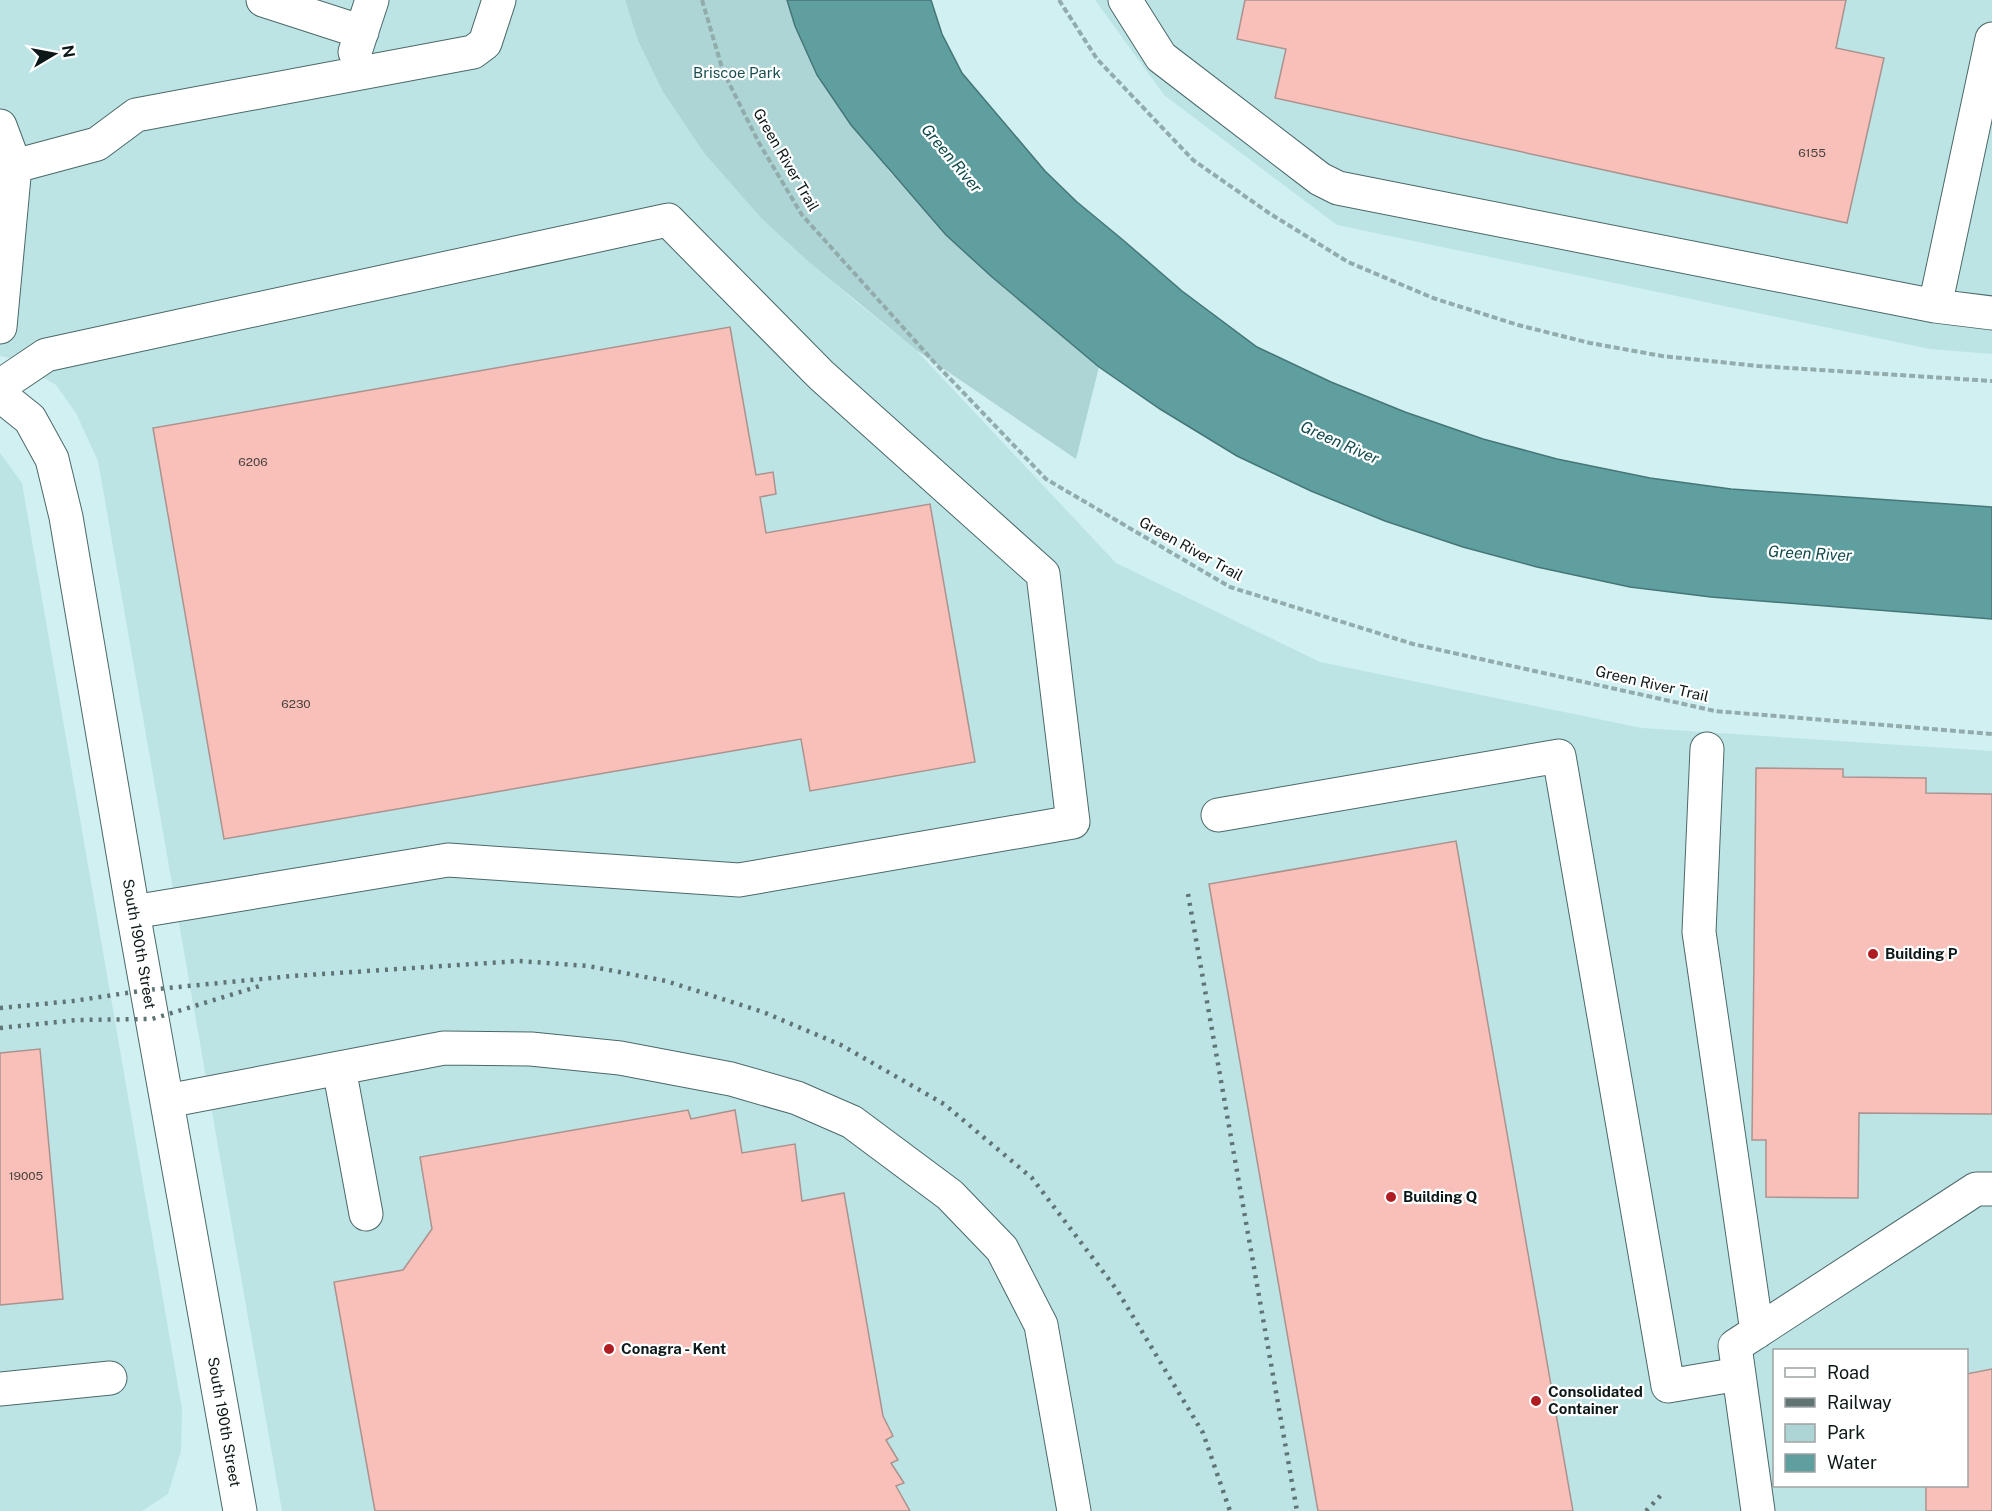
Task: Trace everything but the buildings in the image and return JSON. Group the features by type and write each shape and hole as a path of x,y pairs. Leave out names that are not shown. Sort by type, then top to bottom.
{"street":[{"path":"263,0 362,32"},
{"path":"347,77 372,0"},
{"path":"7,163 97,144 136,115 473,52 485,43 499,0"},
{"path":"1125,0 1161,57 1320,179 1338,188 1935,306 1992,313"},
{"path":"1935,306 1992,39"},
{"path":"0,126 7,163 0,327"},
{"path":"0,386 46,355 669,220 821,375 1043,574 1073,822 739,880 448,860 133,912"},
{"name":"South 190th Street","path":"0,395 30,419 52,459 66,517 166,1101 240,1511"},
{"path":"1707,749 1698,932 1756,1332"},
{"path":"1218,815 1559,756 1668,1386 1739,1374"},
{"path":"166,1101 444,1048 531,1049 620,1058 731,1079 796,1098 852,1122 950,1195 1002,1249 1041,1325 1074,1511"},
{"path":"339,1068 366,1214"},
{"path":"1758,1511 1735,1346 1976,1189 1992,1189"},
{"path":"0,1389 110,1378"}],"path":[{"name":"Green River Trail","path":"702,0 723,71 759,143 802,215 888,311 1046,479 1230,587 1413,644 1715,711 1992,734"},
{"path":"1059,0 1097,59 1193,160 1269,213 1348,262 1433,298 1518,325 1590,343 1662,356 1758,366 1992,381"}],"shaded area":[{"path":"0,0 625,0 638,41 663,92 704,153 762,219 856,302 916,350 1116,563 1320,662 1642,728 1992,751 1992,1511 282,1511 98,461 76,413 56,385 10,358 0,356"},
{"path":"1095,0 1992,0 1992,354 1930,349 1337,225 1164,95"},
{"path":"0,453 22,483 182,1409 181,1451 168,1494 142,1511 0,1511"}],"green space":[{"name":"Briscoe Park","path":"625,0 787,0 795,26 888,170 946,235 1099,367 1076,459 916,350 808,261 762,219 704,153 663,92 638,41"}],"water":[{"name":"Green River","path":"787,0 931,0 942,34 962,73 1045,171 1077,202 1182,291 1257,347 1331,382 1405,412 1483,439 1557,459 1650,478 1731,489 1992,507 1992,619 1711,597 1630,587 1537,567 1463,547 1385,521 1311,491 1237,456 1160,409 1099,367 946,235 851,125 817,75 795,26"}],"railway":[{"path":"1188,894 1297,1511"},
{"path":"0,1008 73,1001 147,990 292,976 519,961 588,966 666,981 763,1012 841,1045 944,1104 1032,1178 1117,1290 1203,1433 1230,1511"},
{"path":"0,1028 77,1020 152,1019 263,985"},
{"path":"1646,1511 1661,1495"}],"place":[{"name":"Building P","path":"1873,954"},
{"name":"Building Q","path":"1391,1197"},
{"name":"Conagra - Kent","path":"609,1349"},
{"name":"Consolidated Container","path":"1536,1401"}]}
